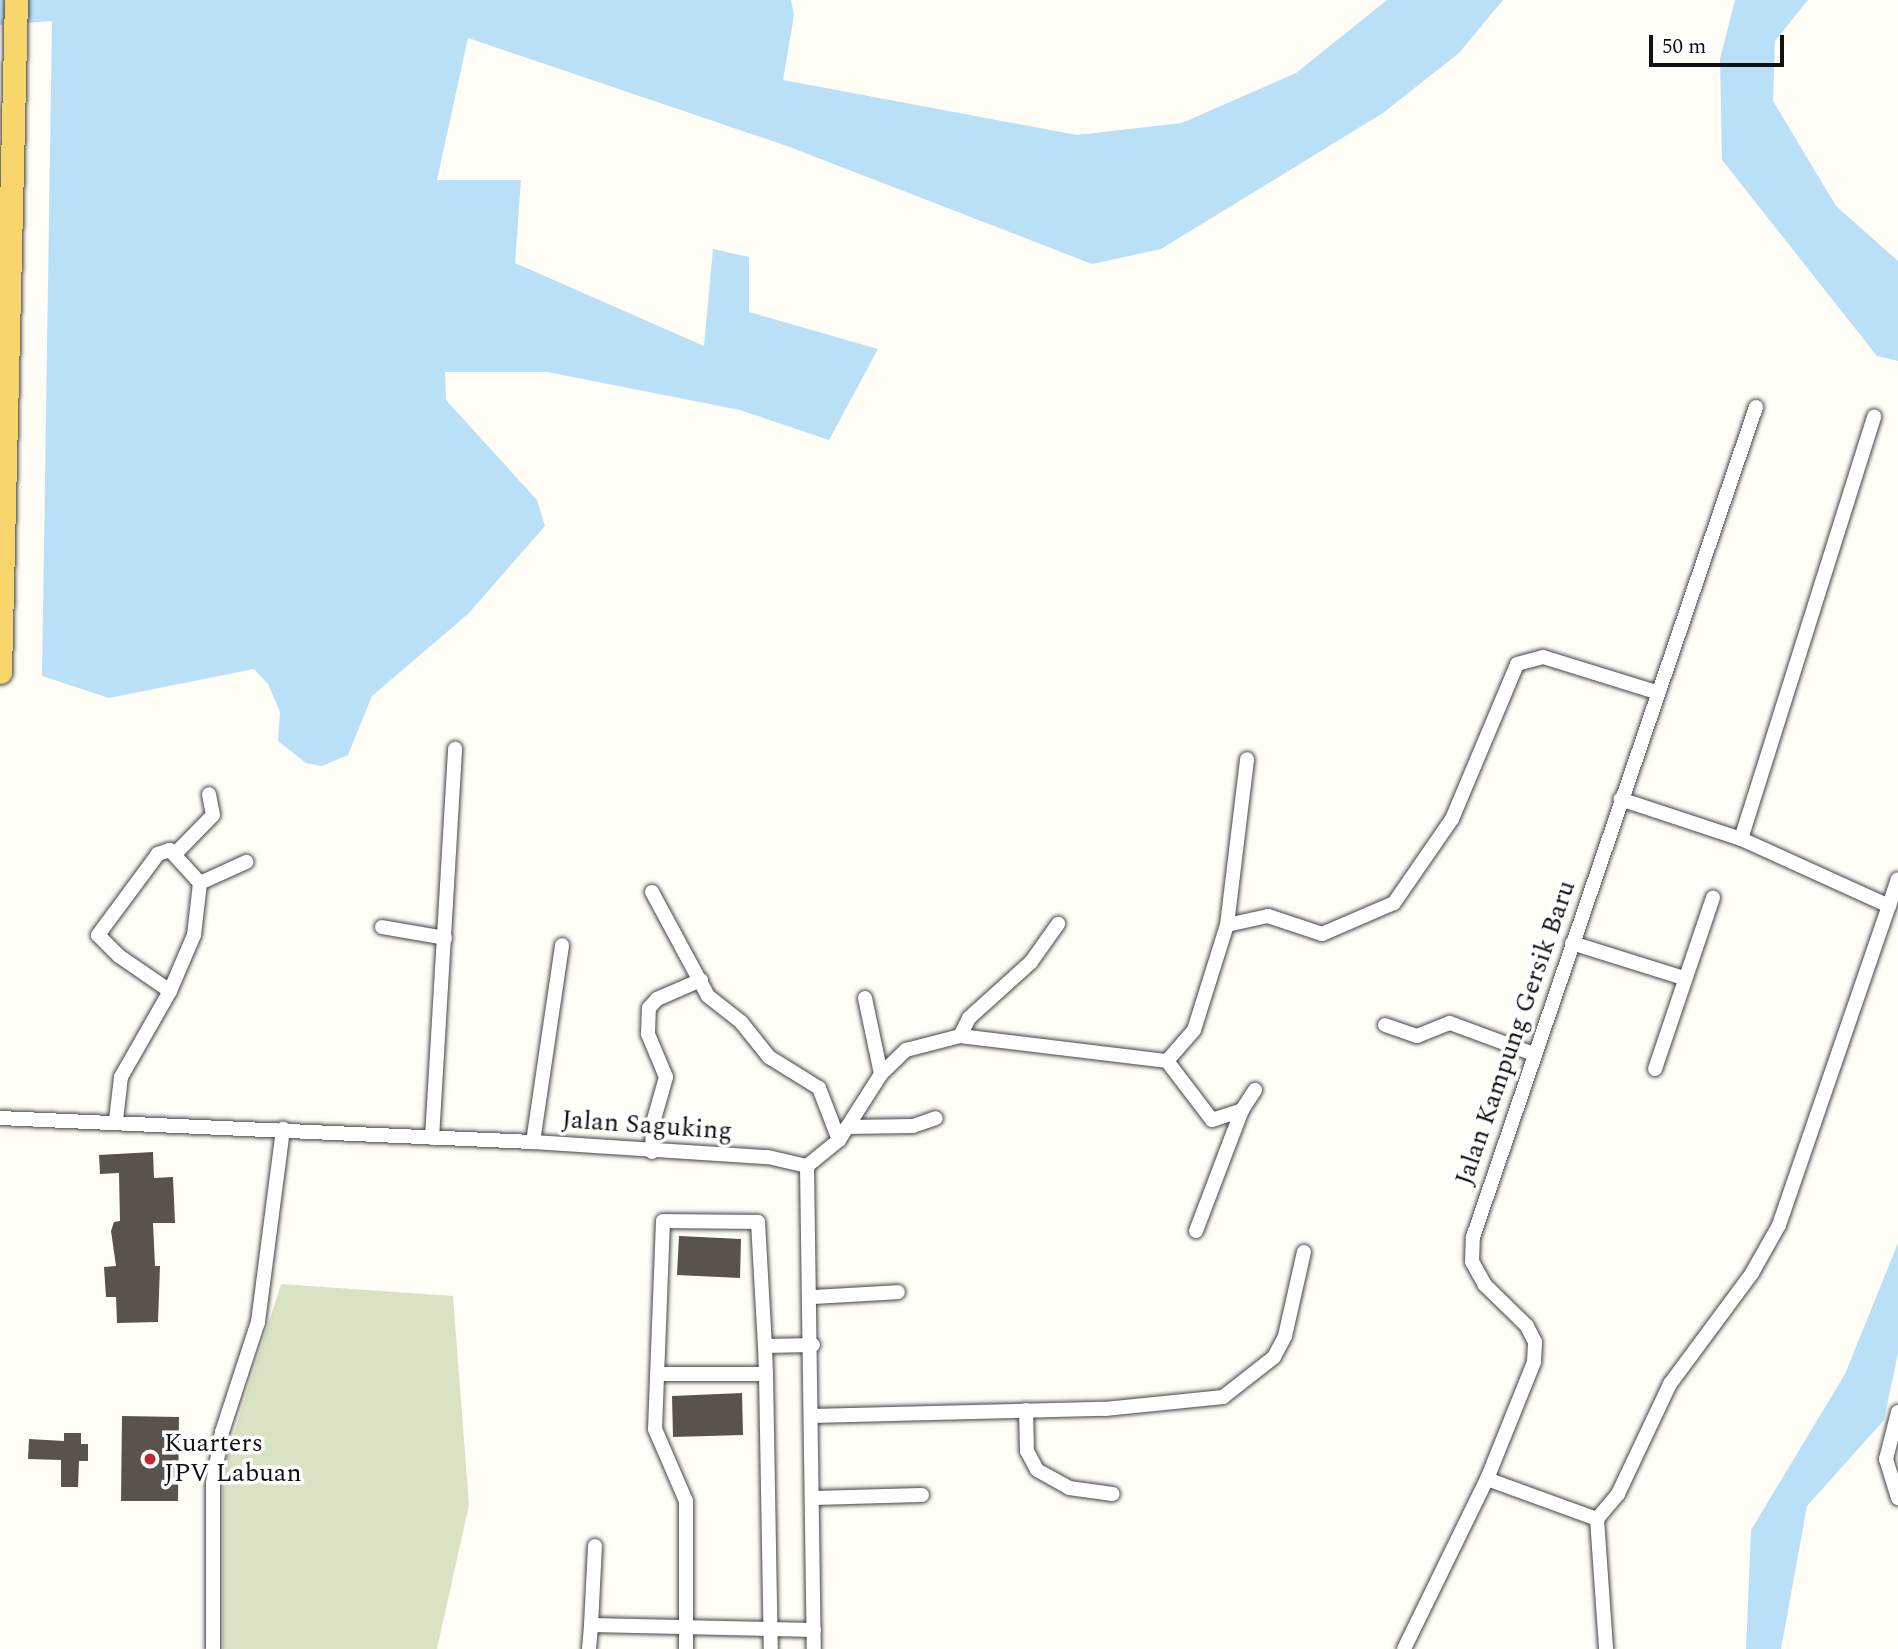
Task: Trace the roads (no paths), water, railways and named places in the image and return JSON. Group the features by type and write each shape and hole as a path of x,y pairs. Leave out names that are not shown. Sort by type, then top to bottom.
{"main road":[{"path":"0,672 16,0"}],"street":[{"name":"Jalan Kampung Gersik Baru","path":"1404,1649 1487,1479 1534,1362 1535,1342 1520,1317 1485,1285 1471,1249 1656,692 1756,407"},
{"path":"1741,839 1874,416"},
{"path":"1227,925 1268,916 1322,934 1394,903 1452,819 1517,664 1543,657 1656,692"},
{"path":"432,1138 455,749"},
{"path":"1167,1061 1194,1030 1227,925 1247,760"},
{"path":"170,991 119,956 99,935 158,854 175,854 213,815 209,794"},
{"path":"1620,799 1741,839 1889,906"},
{"path":"116,1120 121,1077 170,991 194,935 200,883 175,854"},
{"path":"200,883 246,862"},
{"path":"1606,1649 1597,1518 1618,1494 1670,1384 1752,1273 1779,1225 1898,879"},
{"path":"652,892 708,996 741,1022 769,1057 819,1088 843,1133"},
{"path":"1655,1069 1713,898"},
{"path":"960,1036 969,1018 1031,962 1058,923"},
{"path":"382,927 445,938"},
{"path":"1572,943 1684,978"},
{"path":"533,1142 562,945"},
{"path":"652,1152 653,1123 666,1077 648,1034 649,1008 657,999 701,980"},
{"path":"865,998 881,1074"},
{"path":"1385,1025 1417,1036 1450,1023 1534,1054"},
{"path":"814,1649 811,1416 813,1345 807,1166 843,1133 881,1074 906,1050 960,1036 1167,1061 1212,1120 1242,1110"},
{"path":"1196,1231 1242,1110 1255,1090"},
{"name":"Jalan Saguking","path":"0,1118 116,1120 533,1142 652,1152 768,1157 807,1166"},
{"path":"843,1133 913,1126 936,1118"},
{"path":"213,1649 215,1471 258,1322 283,1129"},
{"path":"686,1649 686,1501 657,1441 660,1228 672,1218 758,1222 765,1346 771,1649"},
{"path":"811,1416 1026,1410 1211,1400 1239,1389 1273,1357 1285,1336 1304,1252"},
{"path":"812,1297 898,1292"},
{"path":"765,1346 813,1345"},
{"path":"657,1374 765,1374"},
{"path":"1026,1410 1027,1451 1037,1470 1069,1488 1112,1494"},
{"path":"1898,1412 1886,1460 1898,1498"},
{"path":"1487,1479 1597,1518"},
{"path":"813,1498 922,1495"},
{"path":"589,1649 595,1546"},
{"path":"591,1625 686,1630 814,1630"}],"water":[{"path":"0,0 791,0 794,15 783,80 1077,135 1182,123 1296,73 1387,0 1503,0 1459,53 1383,113 1161,249 1092,264 787,146 468,38 437,180 521,180 515,263 704,346 713,249 749,257 749,312 878,349 829,440 740,410 547,372 445,372 446,400 537,500 545,526 468,614 372,696 348,755 322,766 306,763 278,741 280,712 268,684 254,669 109,698 42,676 52,21 0,25"},
{"path":"1735,0 1808,0 1775,41 1773,101 1836,206 1898,261 1898,361 1877,356 1722,160 1720,59"},
{"path":"1898,1243 1898,1353 1884,1420 1807,1506 1781,1649 1746,1649 1751,1530 1845,1374"}],"place":[{"name":"Kuarters JPV Labuan","path":"150,1459"}]}
